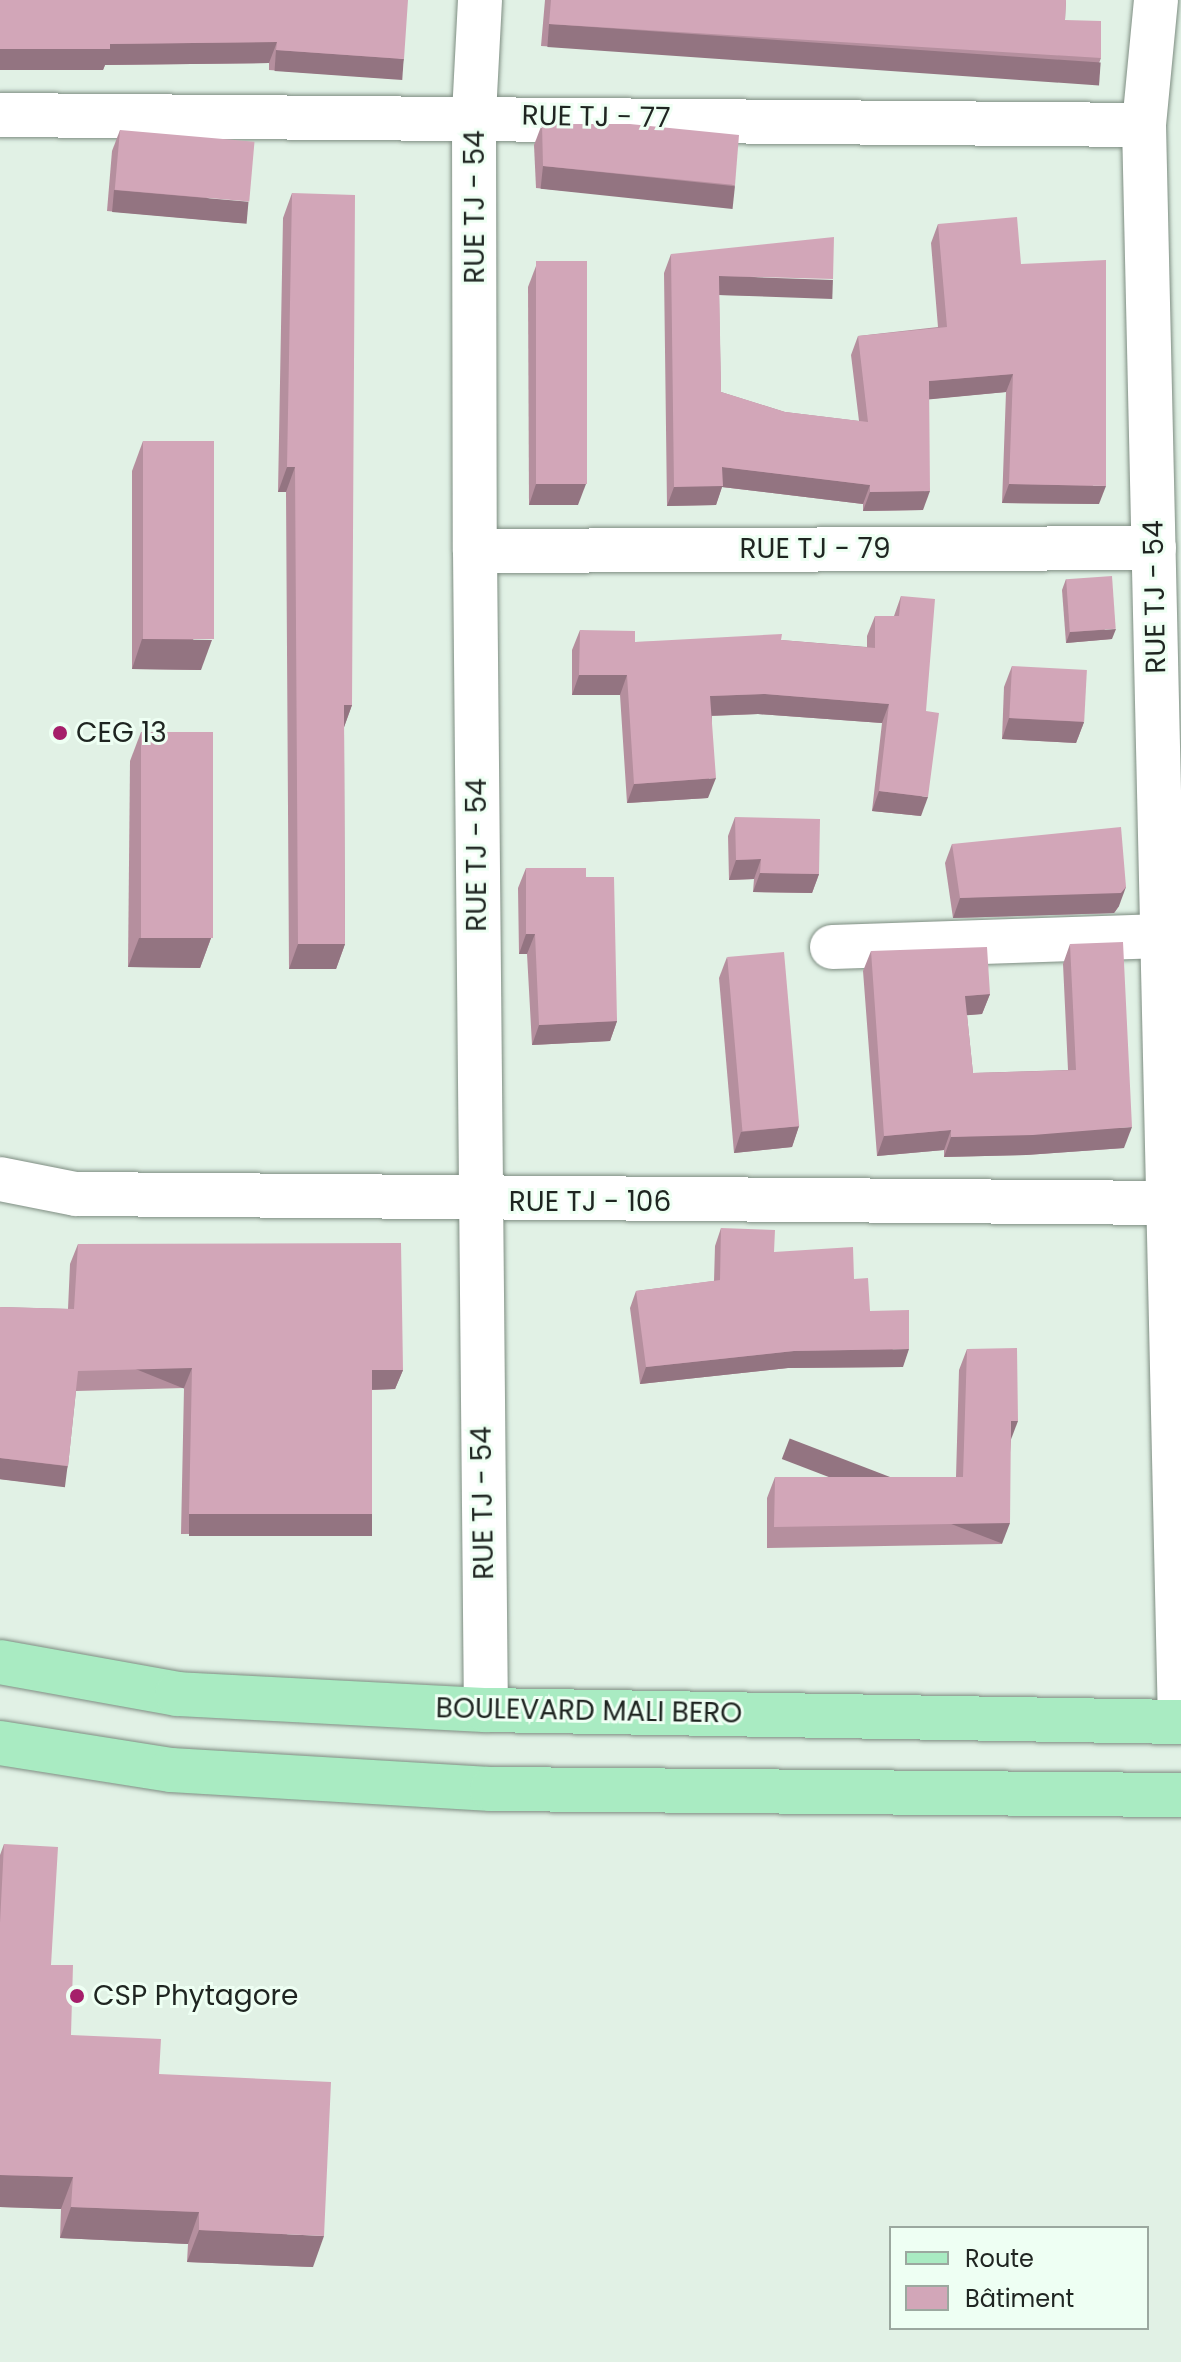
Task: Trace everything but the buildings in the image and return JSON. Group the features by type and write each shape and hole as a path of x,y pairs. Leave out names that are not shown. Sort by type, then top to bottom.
{"main road":[{"name":"BOULEVARD MALI BERO","path":"0,1662 177,1694 486,1710 1180,1722"},
{"path":"0,1743 171,1770 492,1789 1181,1795"}],"street":[{"name":"RUE TJ - 54","path":"480,0 474,115 475,551 486,1710"},
{"name":"RUE TJ - 54","path":"1156,0 1144,125 1163,936 1176,1203 1180,1722"},
{"name":"RUE TJ - 77","path":"0,115 474,115 1144,125"},
{"name":"RUE TJ - 79","path":"475,551 1154,548"},
{"path":"832,947 1163,936"},
{"name":"RUE TJ - 106","path":"0,1179 76,1194 479,1201 1176,1203"}],"place":[{"name":"CEG 13","path":"60,733"},
{"name":"CSP Phytagore","path":"77,1996"}]}
